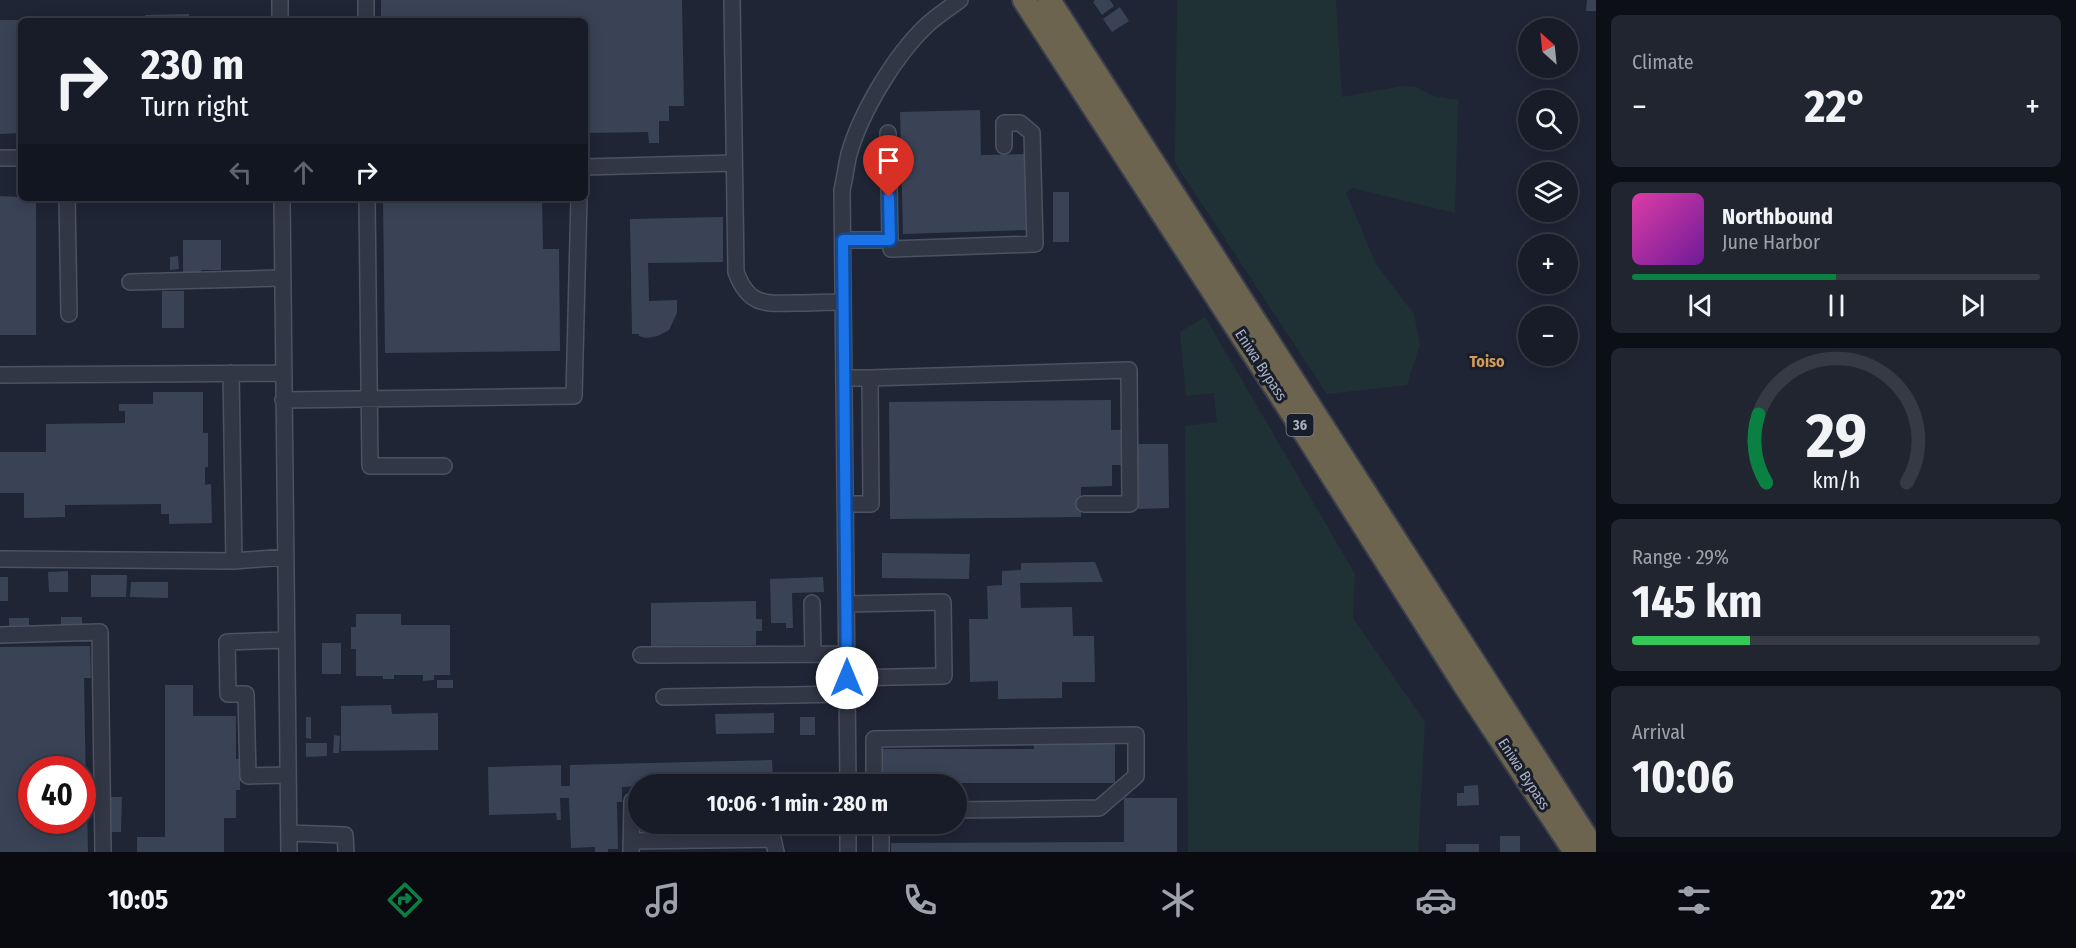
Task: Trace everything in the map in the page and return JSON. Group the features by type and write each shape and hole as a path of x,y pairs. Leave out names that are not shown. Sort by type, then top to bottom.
{"highway":[{"name":"Eniwa Bypass","path":"1024,0 1304,431 1465,686 1575,852"},
{"name":"Eniwa Bypass","path":"1049,0 1596,852"}],"street":[{"path":"280,0 280,18"},
{"path":"366,0 366,18"},
{"path":"732,0 736,272 742,287 752,297 766,304 843,302"},
{"path":"848,774 842,190 849,154 859,125 894,64 927,26 960,0"},
{"path":"888,133 891,249 1035,244 1032,134 1020,123 1004,123 1004,146"},
{"path":"0,158 18,158"},
{"path":"588,167 734,164"},
{"path":"67,201 69,314"},
{"path":"282,201 289,852"},
{"path":"367,201 370,466 444,466"},
{"path":"284,400 574,396 579,201"},
{"path":"843,240 890,240"},
{"path":"129,282 282,278"},
{"path":"844,378 1129,370 1130,504 1084,504"},
{"path":"231,373 234,561"},
{"path":"0,375 283,373"},
{"path":"845,504 871,504 870,378"},
{"path":"0,558 234,561 285,557"},
{"path":"846,604 944,602 944,676 847,678"},
{"path":"812,603 813,654"},
{"path":"0,635 100,632 104,852"},
{"path":"286,640 227,642 228,694 246,694 248,776 288,775"},
{"path":"641,655 846,654"},
{"path":"664,697 847,694"},
{"path":"874,774 874,739 1136,735 1136,776 1099,808 967,810"},
{"path":"289,833 345,835 346,852"},
{"path":"848,834 848,852"},
{"path":"881,834 881,852"},
{"path":"631,846 773,839 776,852"}],"shaded area":[{"path":"1177,0 1336,0 1342,97 1402,86 1415,87 1433,96 1458,100 1455,213 1352,188 1346,193 1376,264 1414,314 1420,345 1407,385 1327,394 1175,163"},
{"path":"1205,317 1355,574 1353,618 1425,722 1418,852 1188,852 1185,426 1217,422 1214,393 1186,396 1180,332"}],"building":[{"path":"381,0 682,0 684,106 669,106 669,121 659,121 659,143 649,143 648,132 588,133 588,18 381,18"},
{"path":"1110,0 1114,6 1102,15 1093,2"},
{"path":"1587,0 1596,0 1596,11 1586,11"},
{"path":"1120,7 1129,21 1112,32 1103,19"},
{"path":"189,14 189,18 145,18 145,15"},
{"path":"0,20 18,20 18,133 0,134"},
{"path":"980,110 981,155 1025,154 1027,230 903,234 900,112"},
{"path":"1053,192 1069,192 1069,242 1053,242"},
{"path":"0,196 18,197 18,201 36,201 36,335 0,335"},
{"path":"383,201 542,201 543,249 559,249 560,351 385,353"},
{"path":"723,217 723,262 648,263 649,301 677,300 677,313 669,330 658,336 646,338 639,334 632,334 630,219"},
{"path":"183,240 221,240 221,270 201,270 201,274 183,274"},
{"path":"178,256 179,269 170,270 170,257"},
{"path":"162,291 184,291 184,328 162,328"},
{"path":"153,392 203,392 203,433 208,433 208,467 205,467 205,485 211,484 212,523 169,524 169,514 161,514 161,504 65,505 65,517 24,518 24,493 0,493 0,452 46,452 46,424 125,423 125,411 119,411 119,404 153,404"},
{"path":"1111,400 1111,430 1124,430 1124,465 1112,465 1112,486 1081,487 1081,517 890,519 889,402"},
{"path":"1138,444 1168,444 1169,508 1138,509"},
{"path":"882,553 970,554 969,579 882,578"},
{"path":"1095,562 1103,582 1020,583 1021,608 1072,607 1073,636 1094,636 1095,682 1062,682 1062,698 998,699 998,681 970,682 969,619 988,619 987,586 1002,585 1002,571 1021,570 1021,563"},
{"path":"68,571 68,592 49,592 48,572"},
{"path":"91,575 127,575 126,597 91,597"},
{"path":"0,577 8,577 8,601 0,601"},
{"path":"823,577 824,592 792,593 793,628 786,628 786,623 771,623 770,579"},
{"path":"131,582 168,582 168,598 130,597"},
{"path":"756,601 756,619 762,619 762,631 756,631 756,645 651,646 651,603"},
{"path":"356,614 401,614 401,625 450,625 450,675 434,675 434,680 423,681 423,675 394,675 394,679 383,679 383,676 356,676 356,649 351,649 351,627 356,627"},
{"path":"61,617 82,617 82,626 61,626"},
{"path":"9,618 29,618 29,629 9,629"},
{"path":"322,643 341,643 341,674 322,674"},
{"path":"90,646 91,678 84,678 85,756 18,756 18,834 88,834 88,852 0,852 0,647"},
{"path":"437,680 453,680 453,688 437,688"},
{"path":"165,685 193,685 193,716 236,716 236,759 240,759 240,790 236,790 236,818 224,818 224,852 137,852 137,837 165,837"},
{"path":"391,705 392,714 438,713 438,750 341,751 341,706"},
{"path":"774,713 774,733 716,734 715,714"},
{"path":"306,717 311,717 311,739 306,738"},
{"path":"800,717 815,717 815,735 800,735"},
{"path":"334,735 340,736 339,753 333,753"},
{"path":"306,743 327,743 327,756 306,757"},
{"path":"1034,743 1115,743 1115,783 967,783 967,774 879,774 880,749 1034,749"},
{"path":"772,760 773,774 628,774 628,787 622,787 622,802 617,802 618,849 608,849 608,852 595,852 595,847 571,848 569,798 560,798 561,820 557,820 556,813 489,815 488,767 561,765 561,786 570,786 570,765"},
{"path":"1478,785 1479,805 1457,806 1457,793 1464,793 1464,786"},
{"path":"108,797 122,797 121,832 108,832"},
{"path":"1124,798 1177,798 1177,852 891,852 891,843 1124,842"},
{"path":"1500,836 1520,836 1520,852 1500,852"},
{"path":"1446,844 1479,844 1479,852 1446,852"}],"district":[{"name":"Toiso","path":"1487,361"}],"route":[{"path":"847,678 843,240 890,240 889,197"}]}
